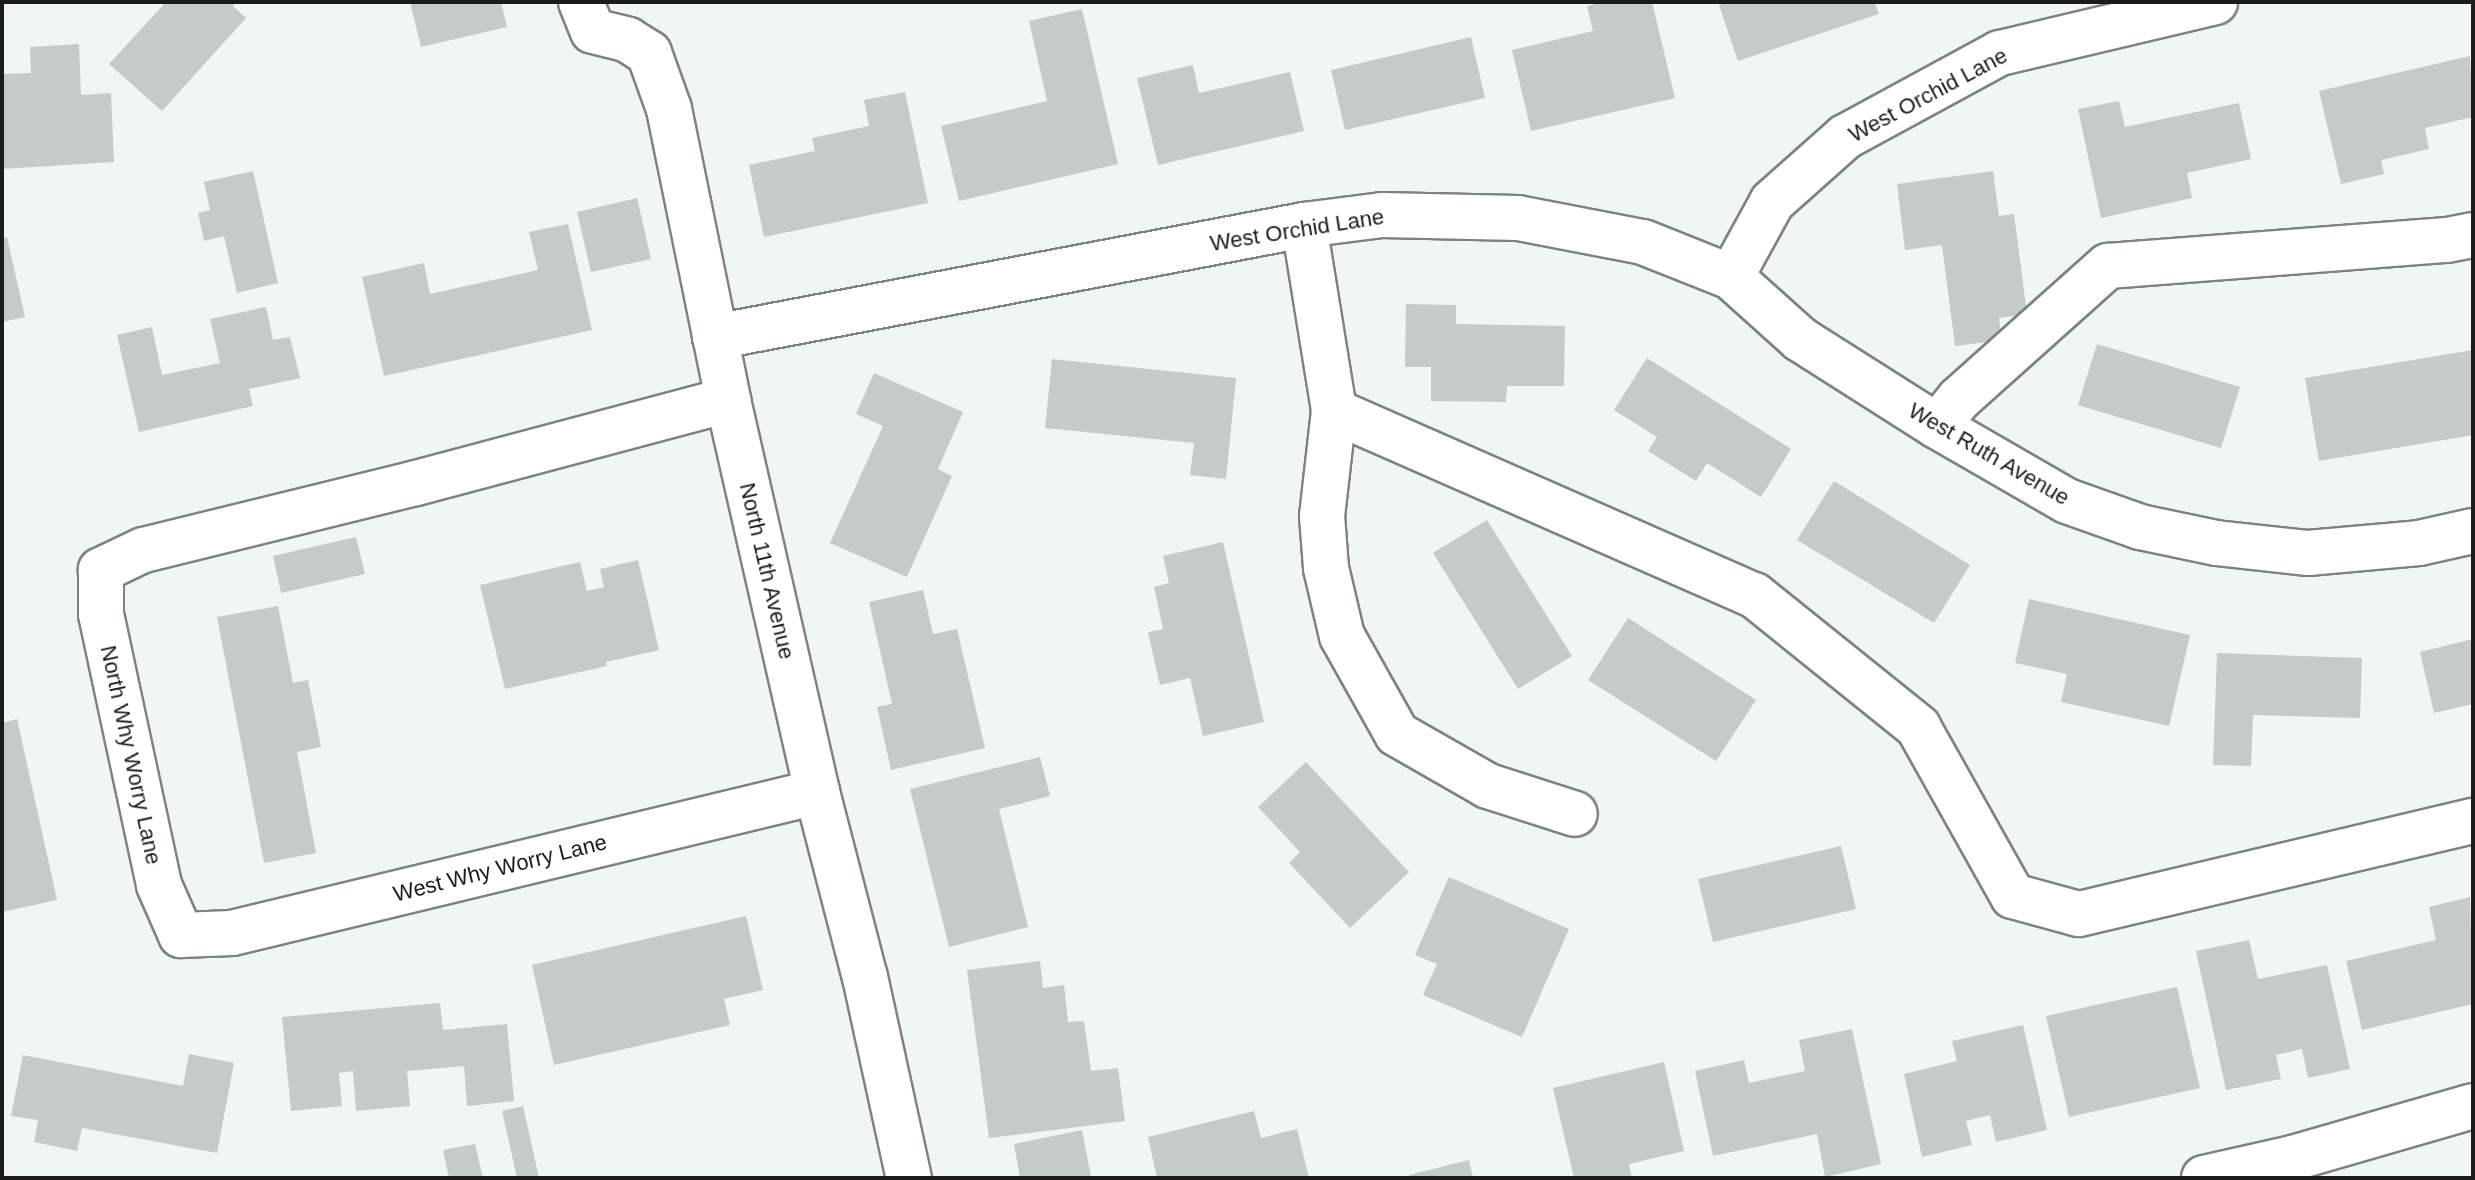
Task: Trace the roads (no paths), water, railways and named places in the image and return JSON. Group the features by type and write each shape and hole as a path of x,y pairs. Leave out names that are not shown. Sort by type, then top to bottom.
{"street":[{"name":"North 11th Avenue","path":"581,2 593,31 628,40 649,53 669,109 728,400 817,792 865,977 909,1178"},
{"name":"West Orchid Lane","path":"715,337 1304,225 1382,215 1518,218 1643,242 1731,277 1772,202 1845,137 2000,53 2215,2"},
{"path":"1304,225 1334,411 1322,516 1326,568 1342,636 1397,734 1488,786 1575,814"},
{"path":"1937,426 1959,399 2108,266 2447,240 2473,235"},
{"name":"West Ruth Avenue","path":"1731,277 1800,339 1937,426 2067,501 2140,527 2216,543 2308,553 2419,543 2473,531"},
{"name":"North Why Worry Lane","path":"181,935 159,885 101,614 101,570 143,550 416,483 728,400"},
{"path":"1334,411 1754,595 1918,727 2013,896 2079,914 2473,821"},
{"name":"West Why Worry Lane","path":"181,935 232,933 817,792"},
{"path":"2204,1178 2295,1168 2473,1106"}]}
